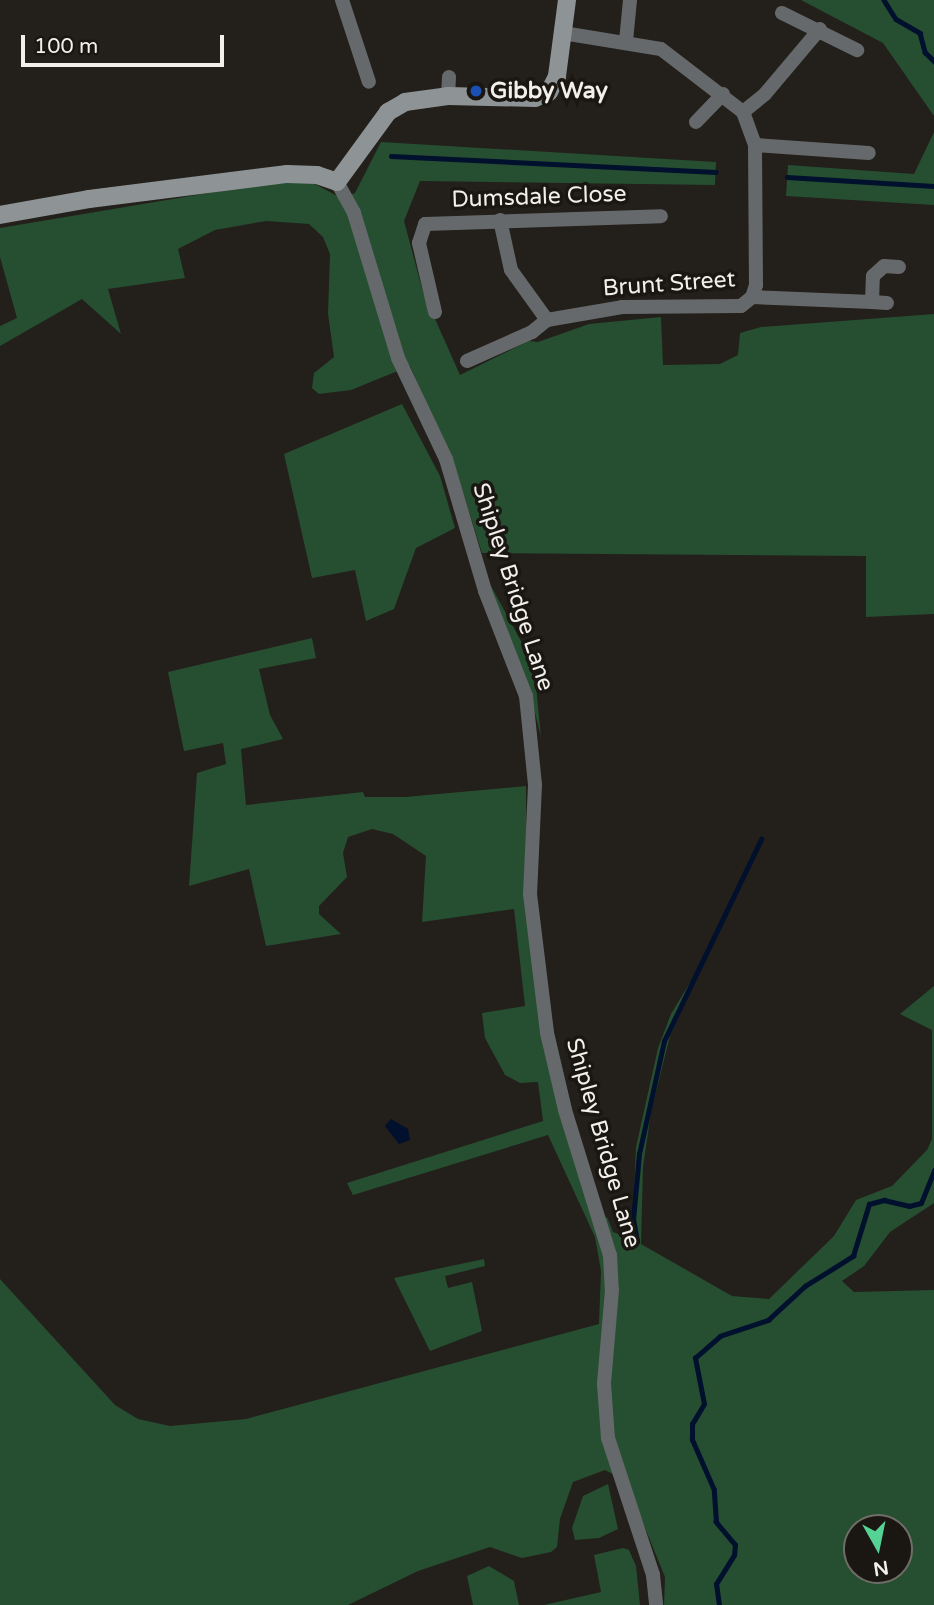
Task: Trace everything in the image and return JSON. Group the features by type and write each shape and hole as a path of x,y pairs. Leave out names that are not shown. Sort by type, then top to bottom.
{"street":[{"path":"342,0 369,82"},
{"path":"0,215 89,199 287,174 317,175 337,182 388,112 405,102 448,96 520,99 549,92 557,76 567,0"},
{"path":"626,41 630,0"},
{"path":"782,13 820,29 858,50"},
{"path":"743,112 765,94 820,29"},
{"path":"564,33 626,41 669,53 743,112 755,145 756,285 752,297"},
{"path":"448,96 449,77"},
{"path":"696,122 723,94"},
{"path":"755,145 869,153"},
{"name":"Shipley Bridge Lane","path":"337,182 354,213 398,358 446,459 485,592 526,696 535,785 530,894 547,1033 565,1110 610,1255 612,1290 604,1384 608,1438 653,1575 656,1605"},
{"name":"Dumsdale Close","path":"435,312 419,243 425,224 661,216"},
{"path":"500,220 512,270 547,320"},
{"name":"Brunt Street","path":"467,361 532,332 547,320 622,307 741,306 752,297 880,303 873,276 884,266 899,267"}],"green space":[{"path":"801,0 934,0 934,116 883,43"},
{"path":"934,132 934,205 786,196 788,165 914,174"},
{"path":"381,142 716,162 715,185 420,181 404,221 423,292 460,375 529,341 538,342 589,324 661,317 663,365 720,364 738,355 740,333 761,327 934,314 934,614 866,617 866,556 482,553 455,467 410,366 351,390 319,394 312,388 314,373 334,357 328,314 330,254 323,237 309,224 266,221 215,230 178,249 185,278 108,289 121,334 82,299 0,346 0,326 17,318 0,257 0,228 291,179 313,183 341,198 355,193"},
{"path":"402,404 440,476 455,528 416,548 394,609 366,621 355,570 312,578 284,454"},
{"path":"491,586 521,641 536,686 541,737 526,677 495,608"},
{"path":"312,638 316,658 259,669 270,715 283,739 241,749 246,805 363,792 365,797 405,797 526,786 527,917 598,1221 607,1217 613,1232 632,1239 636,1147 658,1048 671,1014 711,948 670,1036 651,1112 643,1167 641,1244 732,1296 769,1299 834,1236 856,1200 892,1186 927,1150 932,1139 932,1030 900,1014 934,986 934,1203 890,1232 864,1266 842,1281 854,1292 934,1290 934,1605 664,1605 665,1577 626,1481 605,1470 573,1482 560,1519 557,1547 551,1552 522,1558 490,1547 418,1571 348,1605 0,1605 0,1279 115,1405 138,1419 170,1426 246,1419 599,1324 601,1271 595,1237 548,1135 353,1195 347,1183 543,1121 538,1082 520,1083 505,1075 485,1038 482,1013 525,1006 514,909 422,922 426,856 393,834 372,829 348,837 343,853 347,877 319,906 319,914 341,934 266,946 249,869 189,886 197,773 226,764 223,743 184,751 168,672"},
{"path":"484,1259 485,1266 445,1276 448,1288 472,1282 482,1331 430,1351 394,1278"},
{"path":"608,1484 618,1529 599,1538 575,1540 572,1528 583,1496"},
{"path":"623,1548 629,1550 636,1566 640,1605 544,1605 601,1592 594,1555"},
{"path":"489,1566 514,1581 519,1605 473,1605 467,1576"}],"water":[{"path":"391,1119 408,1129 410,1140 399,1144 385,1126"}],"waterway":[{"path":"884,0 896,19 920,33 925,52 934,61"},
{"path":"391,156 716,172"},
{"path":"787,177 934,186"},
{"path":"637,1242 633,1220 639,1154 664,1041 761,839"},
{"path":"719,1605 716,1584 734,1555 735,1545 716,1522 714,1490 692,1440 692,1424 704,1404 695,1358 720,1336 768,1320 805,1286 853,1256 869,1204 884,1200 909,1206 921,1203 934,1171"}],"place":[{"name":"Gibby Way","path":"476,91"}]}
